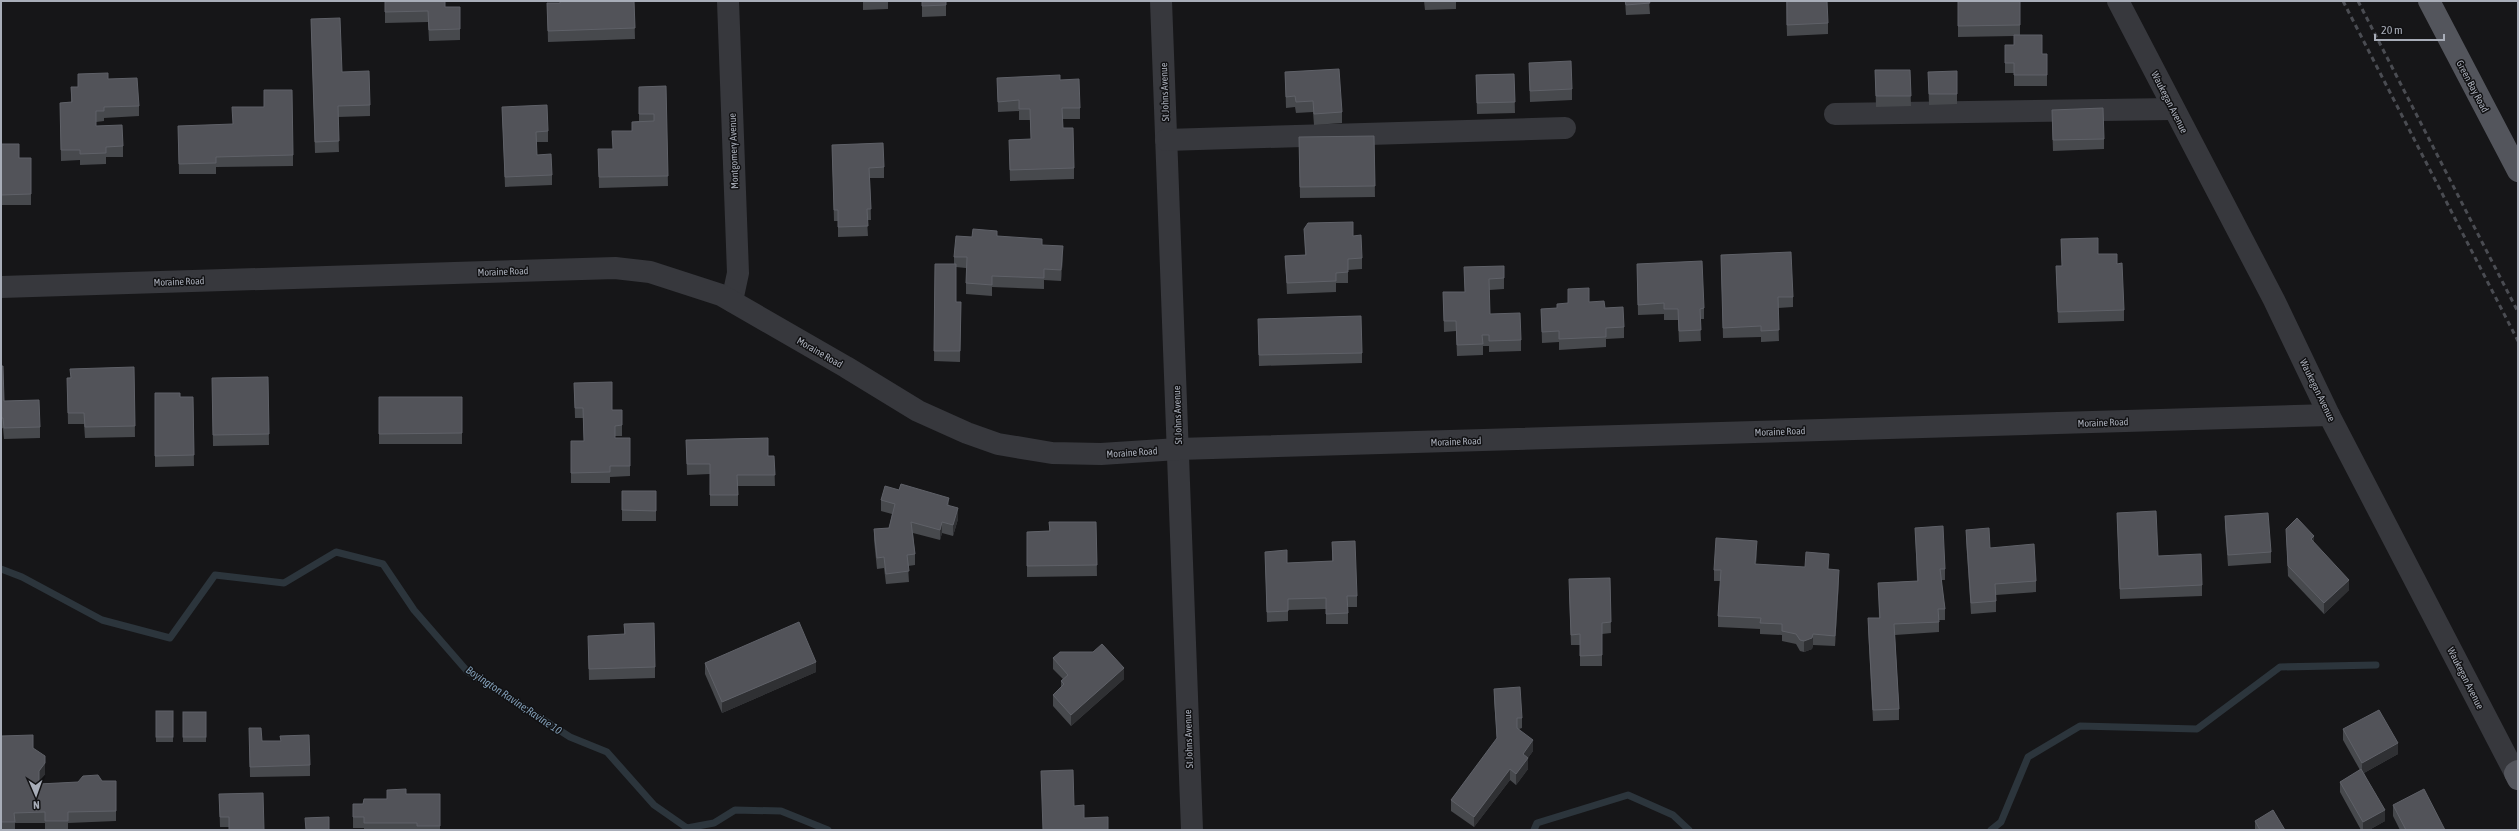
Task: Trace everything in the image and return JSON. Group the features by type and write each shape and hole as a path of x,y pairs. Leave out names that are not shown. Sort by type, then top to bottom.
{"main road":[{"name":"Green Bay Road","path":"2429,1 2518,171"}],"street":[{"name":"Montgomery Avenue","path":"728,1 738,273 732,301"},
{"name":"St Johns Avenue","path":"1161,1 1192,830"},
{"name":"Waukegan Avenue","path":"2118,1 2274,300 2329,415 2517,774"},
{"path":"1835,114 2173,109"},
{"path":"1166,140 1565,128"},
{"name":"Moraine Road","path":"1,287 615,268 650,272 721,295 918,411 967,433 998,444 1052,453 1101,454 1178,449 2329,415"}],"building":[{"path":"385,1 445,1 445,7 460,7 460,29 429,30 428,11 385,12"},
{"path":"560,1 634,1 635,28 548,31 547,3 560,3"},
{"path":"922,1 946,1 946,5 922,6"},
{"path":"1625,1 1649,1 1650,3 1626,5"},
{"path":"1787,1 1827,1 1828,23 1787,25"},
{"path":"1958,1 2020,1 2020,25 1958,26"},
{"path":"340,18 342,72 369,71 370,105 338,106 339,141 315,142 311,19"},
{"path":"2014,35 2042,35 2042,54 2047,54 2047,75 2014,75 2014,63 2005,63 2005,45 2014,45"},
{"path":"1571,61 1572,89 1530,91 1529,63"},
{"path":"1339,69 1342,112 1314,114 1313,101 1296,102 1295,96 1286,97 1285,72"},
{"path":"1875,70 1910,70 1911,96 1876,96"},
{"path":"1957,71 1957,94 1929,94 1928,72"},
{"path":"108,73 108,79 137,78 139,106 104,107 104,111 96,111 96,126 122,125 123,146 106,147 106,153 80,154 80,150 61,150 60,103 72,102 71,87 78,87 78,74"},
{"path":"1514,74 1515,102 1477,103 1476,75"},
{"path":"1060,75 1060,80 1079,79 1080,108 1062,108 1063,128 1073,128 1074,168 1010,170 1009,140 1031,139 1030,109 1019,109 1019,100 998,102 997,78"},
{"path":"666,86 668,176 599,177 598,149 613,149 612,131 632,131 632,122 654,121 654,114 639,114 639,87"},
{"path":"264,90 292,90 293,155 216,157 216,163 179,164 178,126 233,124 232,107 264,107"},
{"path":"547,105 548,131 536,132 537,155 551,154 552,175 505,177 502,107"},
{"path":"2103,108 2104,139 2053,140 2052,110"},
{"path":"1374,136 1375,186 1300,187 1299,137"},
{"path":"883,143 884,167 869,168 871,209 867,209 868,226 838,227 838,210 834,210 832,145"},
{"path":"1,144 19,144 19,158 31,158 31,194 1,195"},
{"path":"1353,222 1353,236 1361,235 1362,258 1348,259 1348,272 1336,273 1336,281 1287,283 1285,256 1306,255 1304,229 1308,223"},
{"path":"973,229 997,231 997,236 1042,239 1042,245 1063,246 1061,270 1044,269 1044,278 992,276 992,285 966,283 967,257 954,257 956,236 972,237"},
{"path":"2098,238 2098,254 2117,254 2117,264 2122,263 2124,310 2058,312 2056,266 2062,266 2061,239"},
{"path":"1791,252 1793,297 1778,297 1779,330 1761,331 1761,326 1723,328 1721,255"},
{"path":"1702,261 1704,308 1700,309 1701,330 1679,331 1678,309 1664,309 1664,303 1638,305 1637,264"},
{"path":"935,264 956,264 956,302 961,302 960,351 934,351"},
{"path":"1504,266 1504,278 1489,279 1490,314 1520,313 1521,340 1489,341 1489,335 1482,335 1483,344 1457,345 1456,321 1444,321 1443,292 1465,292 1464,267"},
{"path":"1589,288 1589,302 1604,301 1605,308 1623,307 1624,327 1606,328 1606,337 1559,339 1559,331 1542,332 1541,309 1557,308 1557,304 1568,303 1568,289"},
{"path":"1361,316 1362,353 1259,355 1258,319"},
{"path":"1,366 3,366 4,401 39,400 40,427 4,428 3,418 1,418"},
{"path":"134,367 135,426 85,427 84,413 68,413 67,378 71,378 70,369"},
{"path":"268,377 269,434 213,435 212,378"},
{"path":"612,382 612,410 622,410 622,425 615,426 615,438 630,438 630,466 610,466 610,472 571,473 571,441 584,441 583,408 575,408 574,383"},
{"path":"155,393 180,393 180,397 193,397 194,455 155,456"},
{"path":"379,397 462,397 462,433 379,434"},
{"path":"768,438 768,456 774,456 775,475 737,475 738,495 710,495 710,464 687,464 686,440"},
{"path":"901,484 949,498 947,505 958,508 953,525 942,522 940,530 911,522 915,554 907,555 909,571 886,574 884,557 877,558 874,529 889,528 895,504 881,500 885,486 899,490"},
{"path":"622,491 656,491 656,511 622,510"},
{"path":"2156,511 2158,556 2201,554 2202,585 2120,589 2117,513"},
{"path":"2268,513 2271,552 2228,555 2225,516"},
{"path":"2297,518 2314,536 2311,539 2349,580 2324,603 2288,566 2286,529"},
{"path":"1049,522 1096,522 1097,565 1027,566 1027,532 1050,531"},
{"path":"1943,526 1945,569 1940,569 1945,609 1938,609 1939,622 1894,624 1899,709 1873,710 1868,618 1880,618 1878,583 1918,581 1915,528"},
{"path":"1989,528 1990,548 2034,544 2036,581 1995,584 1996,601 1971,603 1966,530"},
{"path":"1716,538 1757,541 1755,564 1805,567 1806,552 1829,554 1828,569 1839,570 1835,636 1813,634 1812,638 1804,641 1800,640 1796,634 1782,631 1782,624 1760,623 1761,618 1718,616 1721,570 1714,570"},
{"path":"1355,541 1357,596 1347,596 1348,613 1326,614 1326,598 1288,599 1288,611 1267,612 1265,552 1287,550 1287,563 1333,561 1332,542"},
{"path":"1610,578 1611,622 1602,623 1602,655 1580,656 1580,634 1571,635 1569,579"},
{"path":"799,622 816,662 722,702 705,663"},
{"path":"654,623 655,667 589,669 588,636 625,634 624,624"},
{"path":"1102,644 1124,668 1071,715 1053,695 1064,684 1061,681 1068,675 1053,658 1060,652 1093,652"},
{"path":"1520,687 1522,718 1517,718 1517,728 1533,740 1523,754 1528,758 1516,774 1510,769 1474,817 1451,800 1497,738 1494,689"},
{"path":"2379,710 2398,743 2362,763 2343,729"},
{"path":"156,711 173,711 173,737 156,737"},
{"path":"183,712 206,712 206,737 183,737"},
{"path":"249,728 261,728 262,741 281,741 280,736 309,735 310,765 250,767"},
{"path":"33,735 33,748 45,756 45,763 39,771 39,784 78,782 83,776 98,775 102,781 116,781 116,811 68,812 68,821 45,821 45,812 14,813 15,822 1,822 1,736"},
{"path":"2361,769 2385,810 2363,822 2340,782"},
{"path":"1073,770 1074,806 1084,805 1084,818 1108,817 1108,830 1043,830 1041,771"},
{"path":"406,789 406,794 440,794 440,826 417,826 417,823 364,823 364,817 353,817 353,804 363,804 364,799 387,799 387,790"},
{"path":"2424,789 2445,830 2406,830 2393,805"},
{"path":"263,793 264,830 229,830 229,817 220,817 219,794"},
{"path":"2273,810 2285,830 2260,830 2255,821"},
{"path":"329,817 329,830 306,830 305,818"}],"waterway":[{"name":"Boyington Ravine;Ravine 10","path":"1,569 22,577 102,620 170,638 215,575 284,583 336,552 383,564 414,610 467,671 570,737 607,752 654,805 687,828 714,823 735,810 781,811 828,830"},
{"name":"Boyington Ravine;Ravine 10","path":"1991,830 2001,822 2028,757 2080,726 2197,729 2280,667 2376,665"},
{"name":"Boyington Ravine;Ravine 10","path":"1534,830 1537,823 1628,795 1673,815 1689,830"}],"railway":[{"path":"2343,1 2518,341"},
{"path":"2358,1 2518,312"}]}
